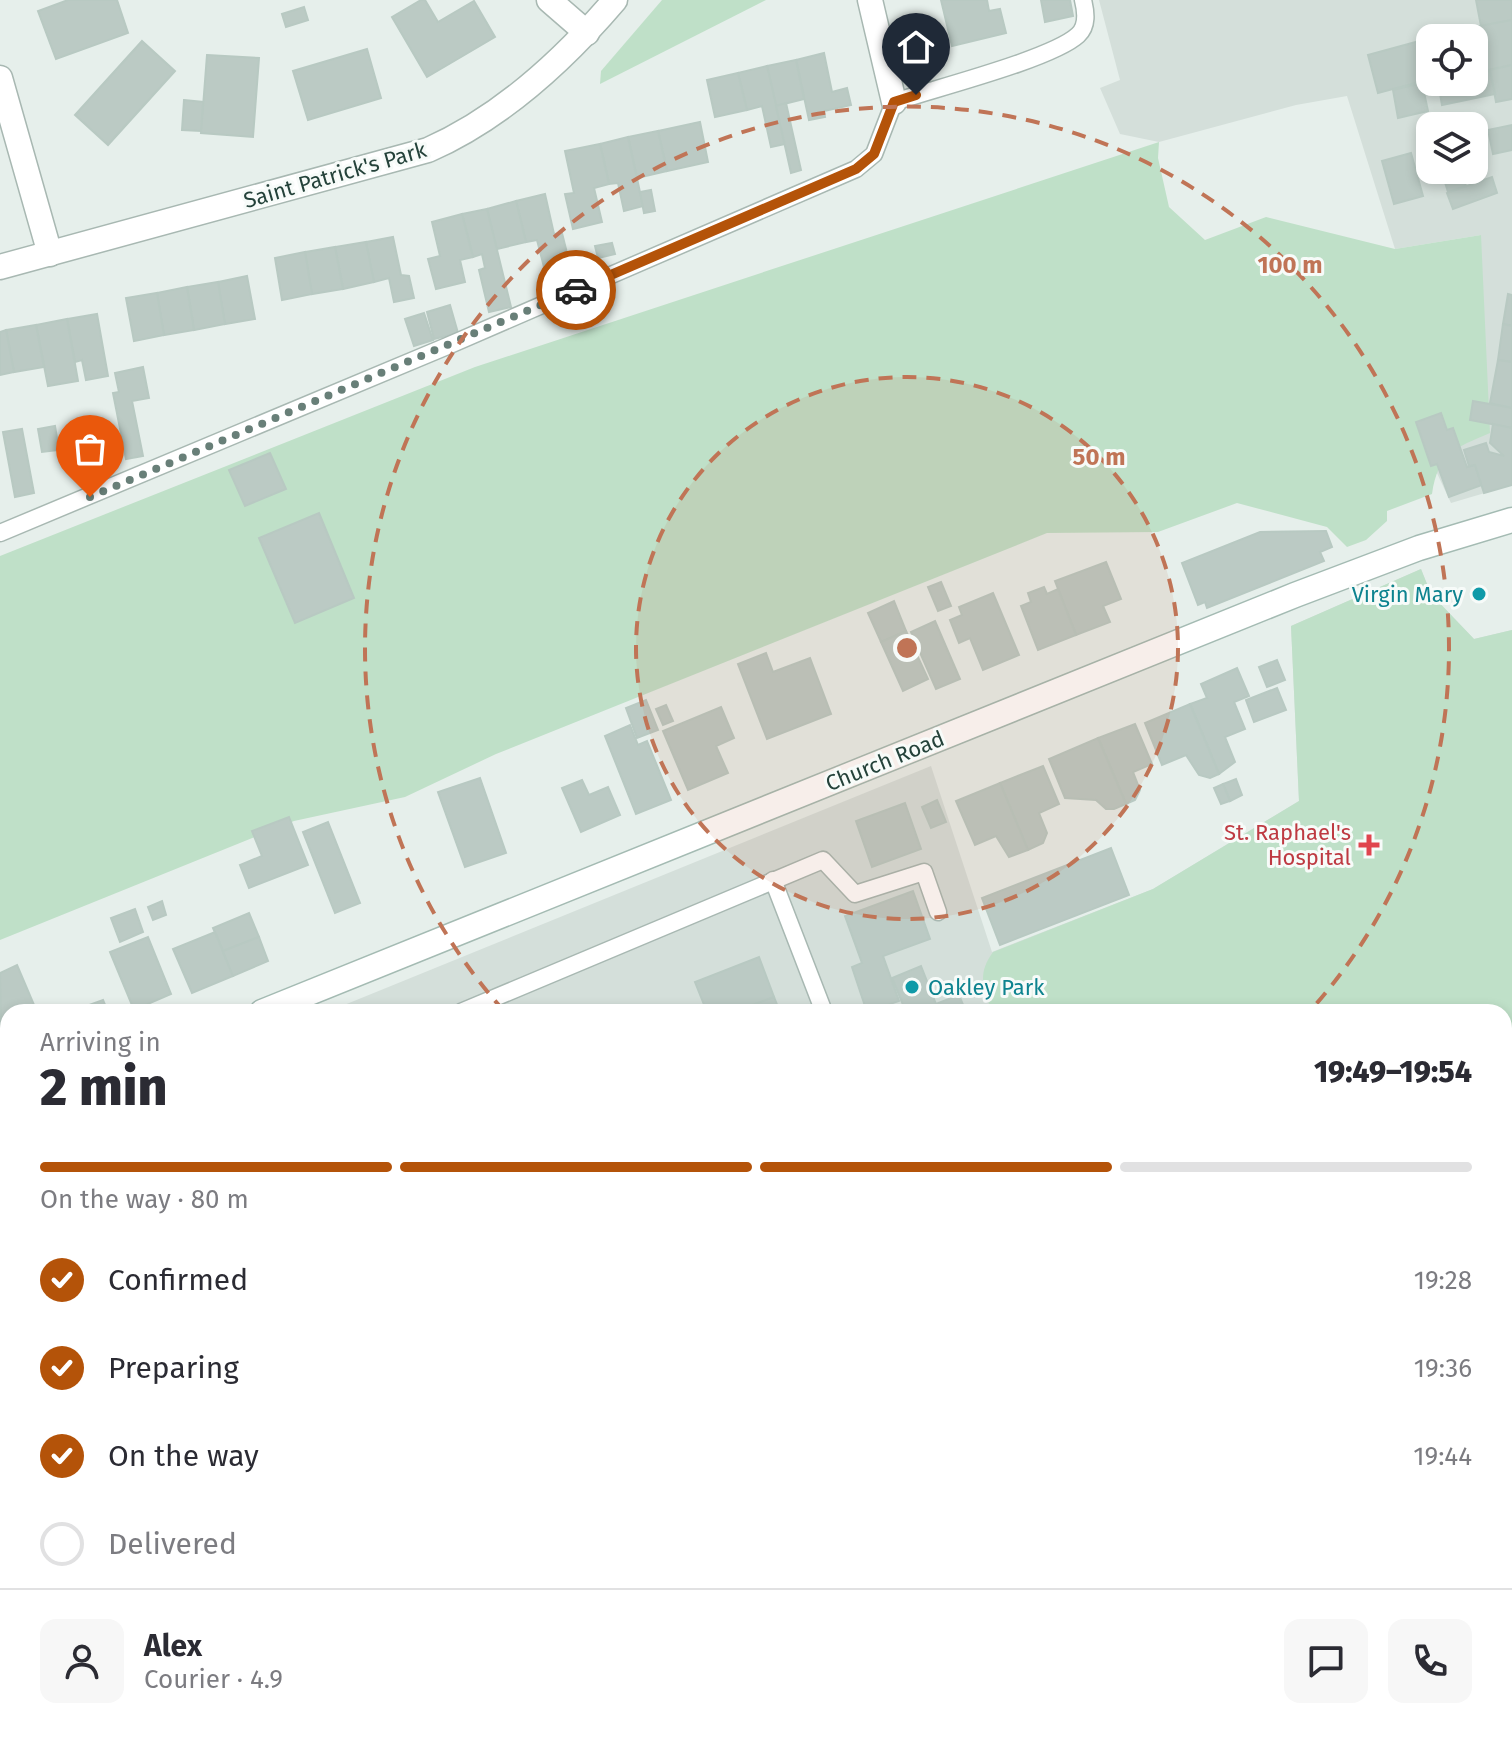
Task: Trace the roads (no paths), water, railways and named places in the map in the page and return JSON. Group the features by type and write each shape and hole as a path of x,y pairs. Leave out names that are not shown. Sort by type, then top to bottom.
{"street":[{"path":"549,0 587,33"},
{"name":"Saint Patrick's Park","path":"0,267 428,150 470,132 587,33 615,0"},
{"path":"870,0 894,102"},
{"path":"0,78 50,254"},
{"name":"Church Road","path":"282,1004 1295,595 1419,548 1512,520"}],"lane":[{"path":"0,533 445,347 856,169 874,154 894,102 1056,49 1080,34 1085,26 1083,0"},
{"path":"480,1004 823,860 855,894 924,872 938,912"},
{"path":"773,880 821,1004"}],"place":[{"name":"Virgin Mary","path":"1479,594"},
{"name":"St. Raphael's Hospital","path":"1369,845"},
{"name":"Oakley Park","path":"912,987"}]}
